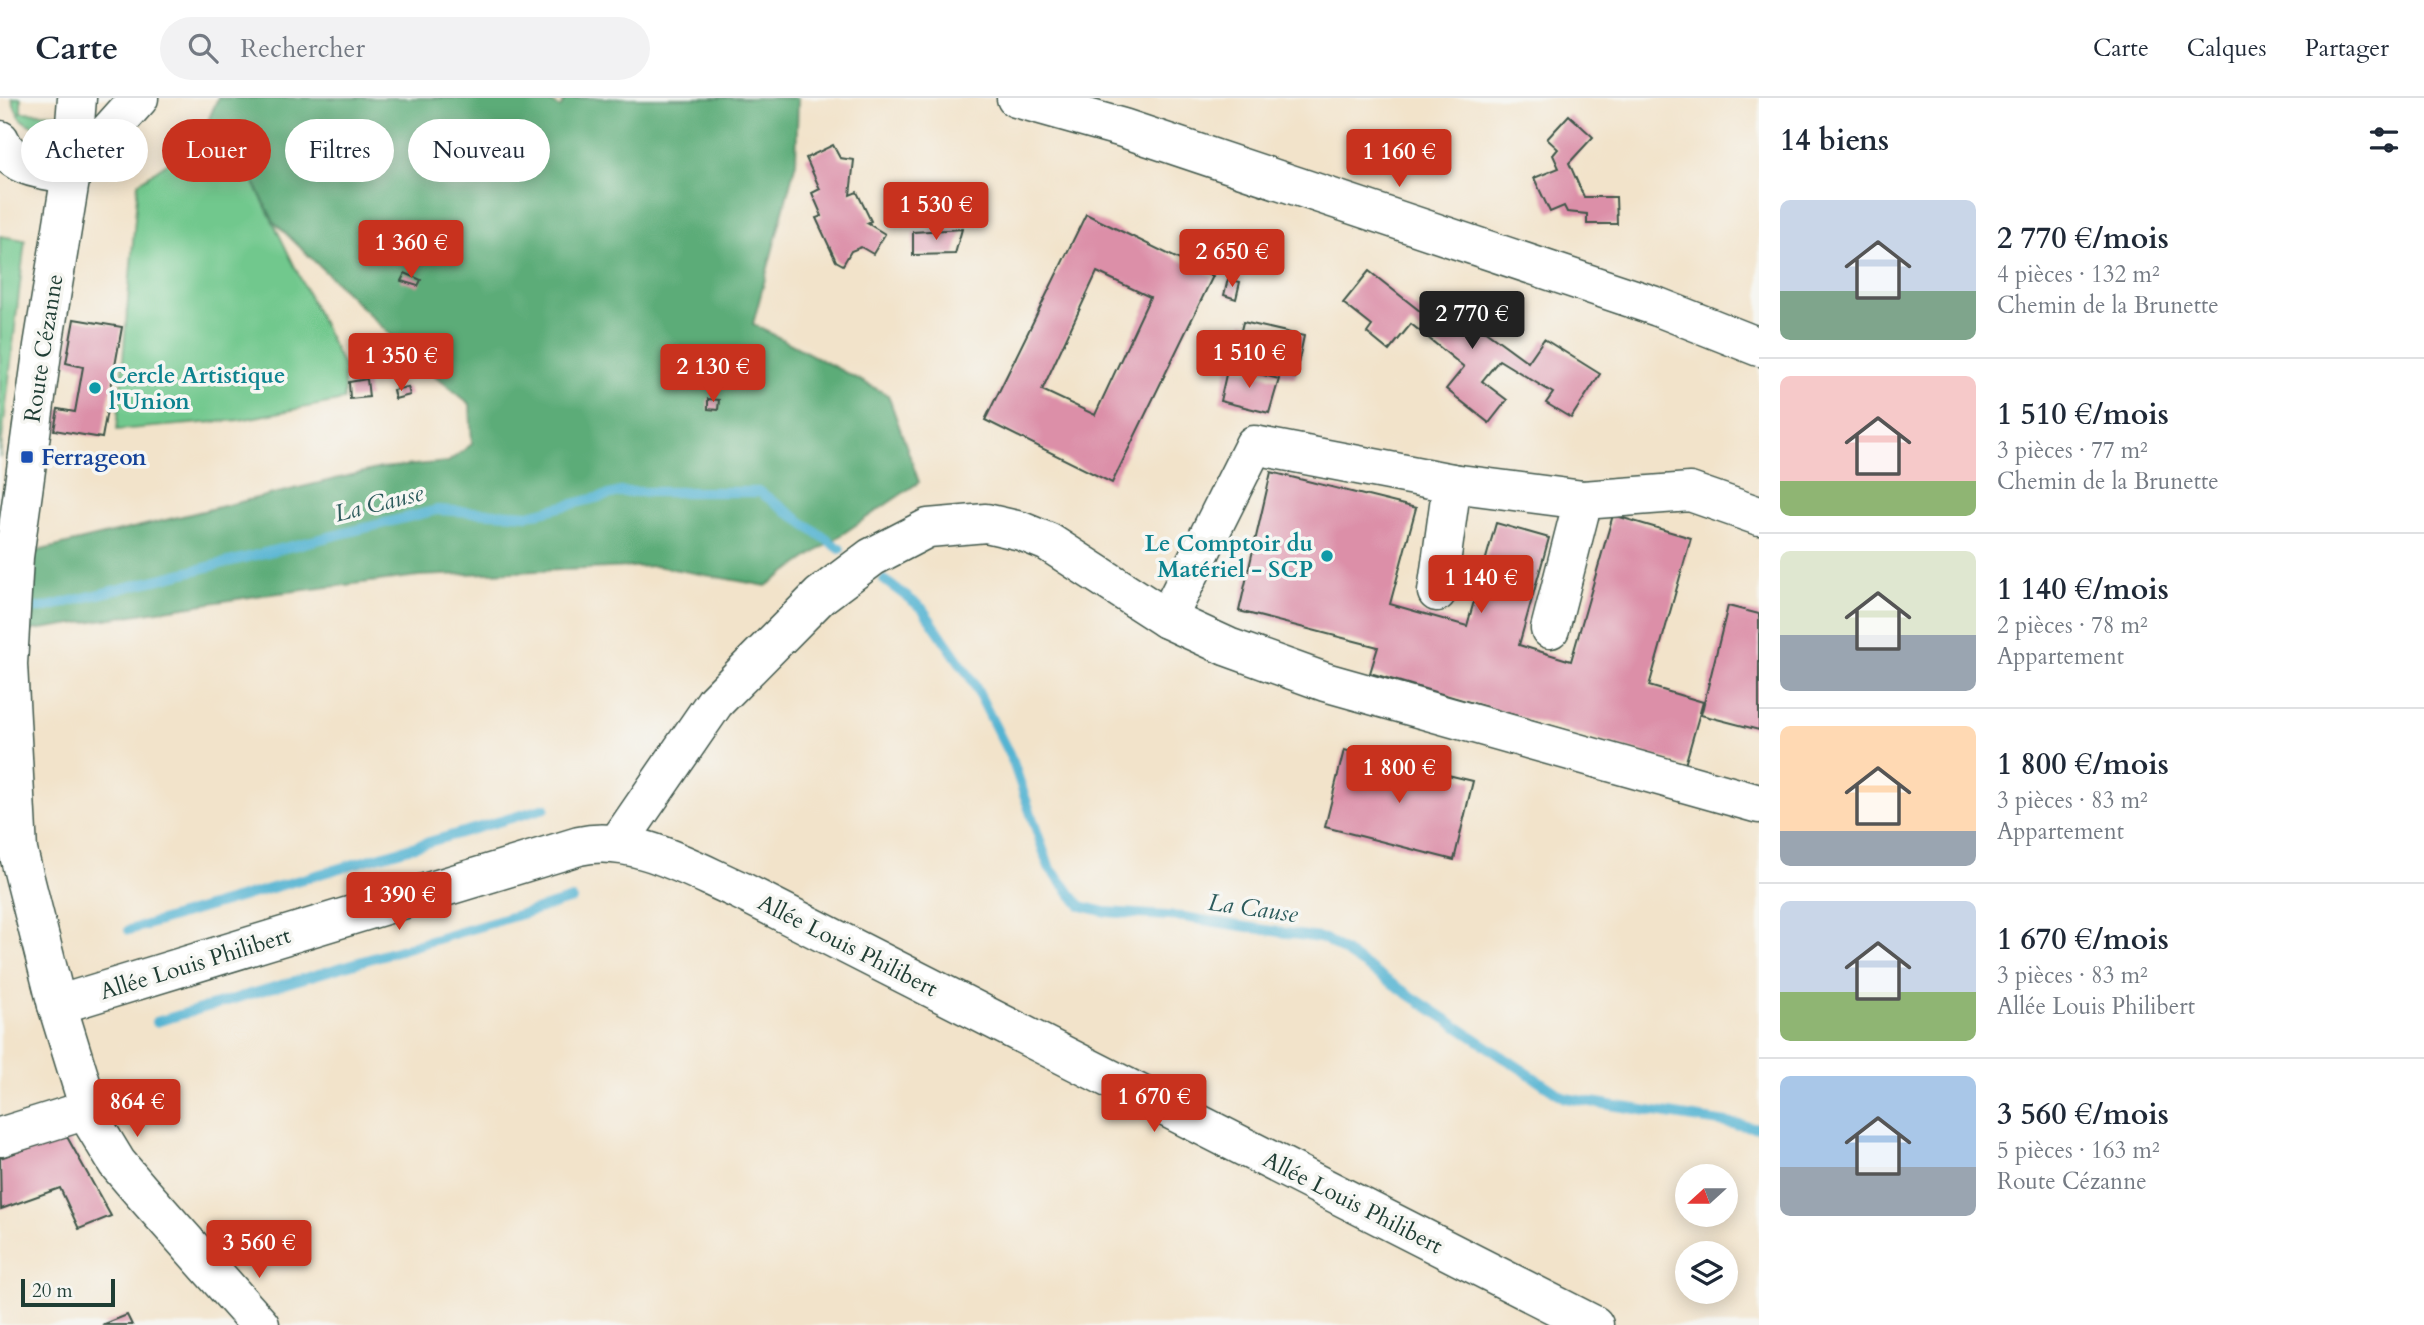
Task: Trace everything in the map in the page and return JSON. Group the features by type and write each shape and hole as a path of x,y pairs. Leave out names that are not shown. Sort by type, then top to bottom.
{"street":[{"name":"Route Cézanne","path":"75,119 77,98"},
{"path":"120,119 139,98"},
{"path":"1016,98 1123,128 1658,307 1759,347"},
{"path":"0,140 13,159 21,164"},
{"name":"Route Cézanne","path":"70,182 41,358 14,558 9,619 8,664 18,851 87,1110 117,1163 260,1325"},
{"path":"1167,619 1254,445 1452,483 1583,500 1690,492 1759,516"},
{"path":"1437,592 1452,483"},
{"path":"1550,628 1583,500"},
{"path":"618,843 715,702 762,651 820,596 872,557 928,528 986,523 1021,531 1048,542 1167,619 1216,642 1325,682 1759,804"},
{"name":"Allée Louis Philibert","path":"57,1005 579,846 598,842 618,843 661,857 741,891 1594,1325"},
{"path":"0,1137 87,1110"}],"green space":[{"path":"12,98 21,98 21,112 58,114 57,119 21,119"},
{"path":"218,98 545,98 560,108 566,98 798,98 796,162 753,324 888,395 919,482 766,586 656,566 419,576 263,595 27,631 29,553 381,468 448,462 472,444 470,404 418,362 274,222 254,182 271,182 271,119 209,119"},
{"path":"162,166 162,182 254,182 344,368 344,400 240,420 117,430 138,183 148,182 148,176"},
{"path":"0,236 25,240 0,458"}],"building":[{"path":"1569,115 1593,137 1569,163 1584,197 1616,197 1617,224 1587,224 1587,214 1567,212 1564,206 1550,212 1534,178 1559,168 1553,155 1558,149 1547,139"},
{"path":"833,145 840,158 854,160 850,195 857,192 871,221 867,223 885,234 873,254 861,247 851,251 843,265 836,261 816,218 822,216 812,193 820,189 806,158"},
{"path":"1086,214 1213,276 1112,483 985,420","holes":["1097,272 1150,297 1095,415 1042,390"]},
{"path":"962,229 955,254 913,255 913,232"},
{"path":"1369,271 1439,326 1454,308 1528,362 1544,339 1600,374 1571,418 1546,403 1553,393 1499,360 1482,381 1507,400 1489,423 1446,389 1464,367 1411,324 1389,351 1367,333 1372,326 1343,303"},
{"path":"405,273 421,280 418,286 401,281"},
{"path":"1228,279 1240,282 1236,299 1224,295"},
{"name":"Cercle Artistique l'Union","path":"74,319 122,327 102,438 54,430 58,409 75,412 83,367 66,363"},
{"path":"1243,322 1304,336 1295,378 1233,363"},
{"path":"1228,366 1279,379 1269,413 1220,401"},
{"path":"367,379 369,397 350,399 349,382"},
{"path":"408,387 410,395 395,399 393,390"},
{"path":"708,399 719,400 718,410 708,409"},
{"path":"1271,472 1416,508 1390,604 1467,626 1496,523 1549,538 1519,645 1571,661 1613,515 1691,538 1649,686 1703,702 1685,765 1370,673 1378,647 1239,611"},
{"path":"1728,606 1759,614 1759,730 1701,715"},
{"path":"1344,750 1473,781 1454,860 1325,827"},
{"path":"66,1135 111,1216 79,1229 60,1188 1,1209 0,1158"},
{"path":"127,1315 132,1325 102,1325"}],"waterway":[{"name":"La Cause","path":"18,609 43,608 437,510 529,515 620,492 760,492 840,549"},
{"name":"La Cause","path":"884,580 922,608 972,680 1013,762 1049,867 1081,906 1106,912 1183,917 1325,939 1565,1098 1759,1128"},
{"path":"129,930 545,808"},
{"path":"156,1022 572,899"}],"place":[{"name":"Cercle Artistique l'Union","path":"95,388"},
{"name":"Ferrageon","path":"27,457"},
{"name":"Le Comptoir du Matériel - SCP","path":"1327,556"}]}
